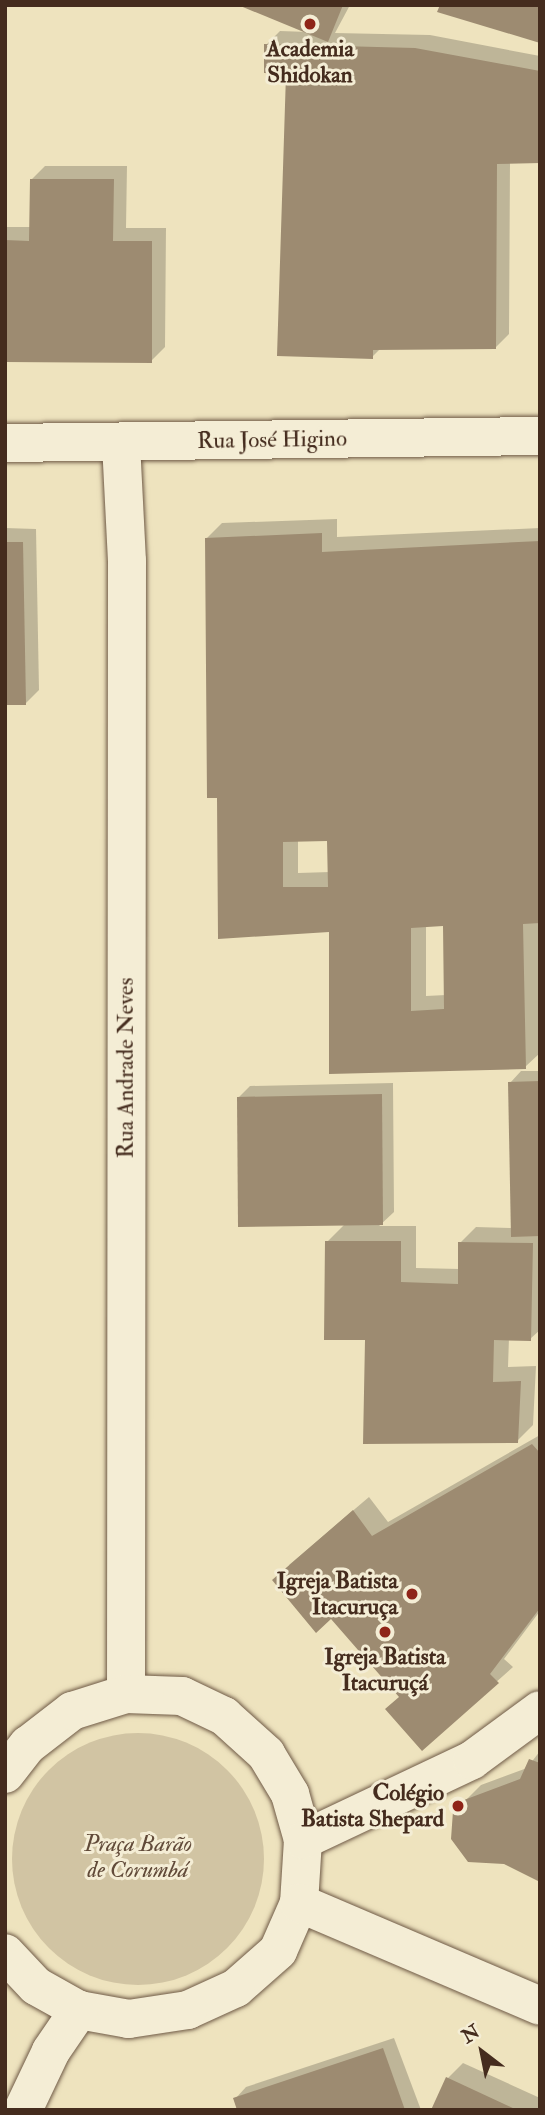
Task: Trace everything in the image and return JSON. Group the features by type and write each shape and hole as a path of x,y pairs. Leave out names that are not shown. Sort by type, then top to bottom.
{"street":[{"name":"Rua José Higino","path":"5,443 540,436"},
{"name":"Rua Andrade Neves","path":"121,443 127,561 126,1693"},
{"path":"5,1774 28,1745 72,1711 126,1693 181,1696 224,1716 266,1754 290,1794 303,1840 299,1903 278,1951 236,1988 188,2010 129,2019 79,2010 36,1986 5,1953"},
{"path":"303,1840 472,1760 540,1710"},
{"path":"299,1903 540,2006"},
{"path":"23,2110 51,2051 79,2010"}],"green space":[{"name":"Praça Barão de Corumbá","path":"138,1733 163,1736 186,1743 208,1754 227,1770 243,1789 254,1811 261,1834 264,1859 261,1884 254,1907 243,1929 227,1948 208,1964 186,1975 163,1982 138,1985 113,1982 90,1975 68,1964 49,1948 33,1929 22,1907 15,1884 12,1859 15,1834 22,1811 33,1789 49,1770 68,1754 90,1743 113,1736"}],"building":[{"name":"Academia Shidokan","path":"238,5 343,5 328,42"},
{"path":"440,5 540,5 540,43 437,12"},
{"path":"264,44 415,48 540,71 540,163 497,164 496,349 373,350 373,359 277,356 286,74 264,73"},
{"path":"30,179 114,179 113,241 152,241 152,363 5,362 5,240 29,241"},
{"path":"322,533 322,552 540,541 540,923 523,924 526,1069 329,1074 329,932 218,939 217,798 207,798 205,538","holes":["327,841 328,887 283,887 283,842","443,926 444,1009 411,1011 411,928"]},
{"path":"5,542 23,542 26,705 5,705"},
{"path":"540,1081 540,1236 511,1237 508,1082"},
{"path":"382,1094 383,1225 238,1227 237,1097"},
{"path":"325,1241 401,1241 401,1282 458,1284 458,1242 533,1243 531,1341 494,1340 493,1382 521,1381 518,1443 363,1444 365,1340 324,1340"},
{"name":"Igreja Batista Itacuruça","path":"532,1444 540,1453 540,1608 490,1674 499,1683 422,1751 385,1709 399,1697 331,1619 316,1633 272,1580 353,1510 372,1536"},
{"path":"529,1759 540,1763 540,1882 504,1864 468,1862 451,1839 453,1811 464,1800 520,1779"},
{"path":"383,2048 405,2110 237,2110 233,2098"},
{"path":"446,2077 517,2110 431,2110"}],"place":[{"name":"Academia Shidokan","path":"310,24"},
{"name":"Igreja Batista Itacuruça","path":"412,1594"},
{"name":"Igreja Batista Itacuruçá","path":"385,1632"},
{"name":"Colégio Batista Shepard","path":"458,1806"}]}
